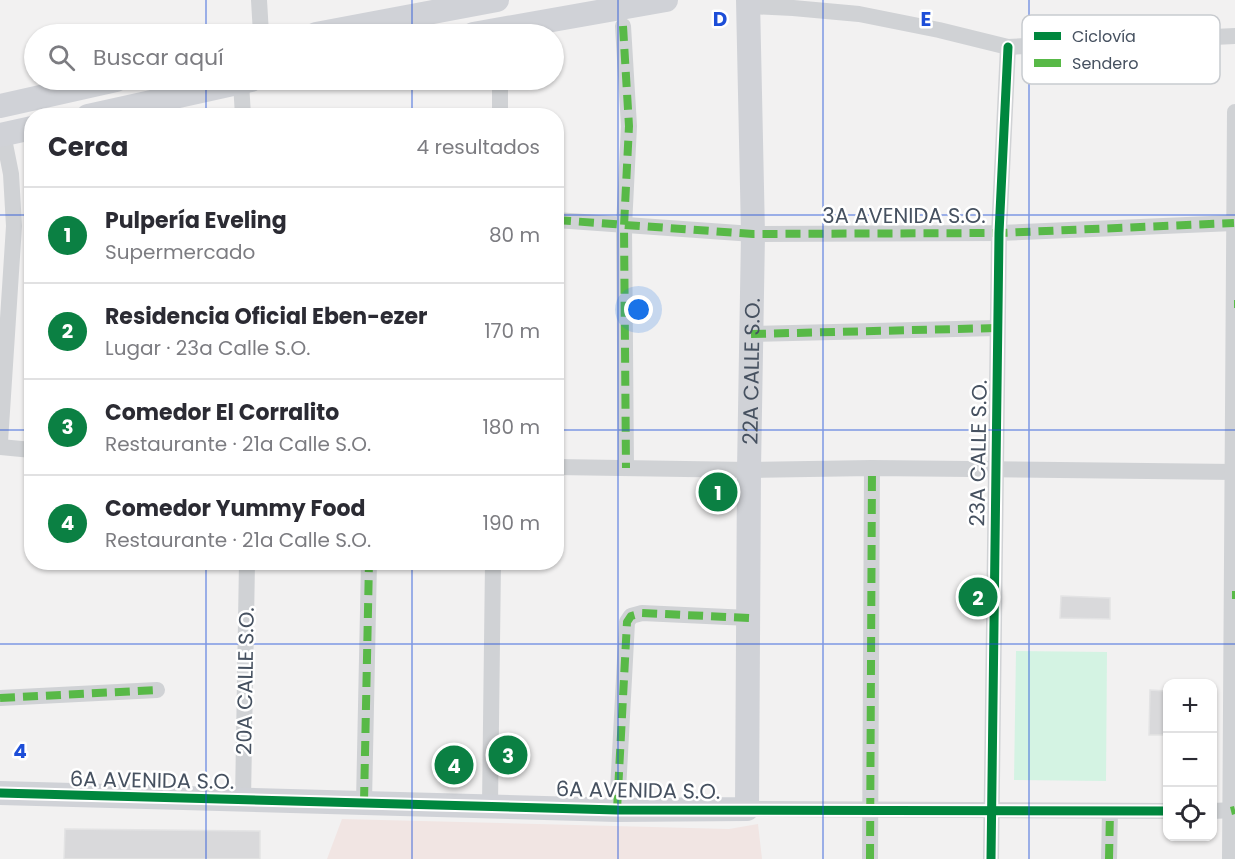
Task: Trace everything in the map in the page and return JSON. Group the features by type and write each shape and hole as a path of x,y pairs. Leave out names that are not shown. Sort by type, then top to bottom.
{"street":[{"path":"259,0 260,24"},
{"path":"369,24 497,0"},
{"path":"542,24 666,0"},
{"path":"748,3 859,14 1008,47 1022,46"},
{"name":"22A CALLE S.O.","path":"747,809 753,234 748,3"},
{"path":"624,26 629,126 624,226 626,468"},
{"path":"1220,37 1235,36"},
{"name":"23A CALLE S.O.","path":"991,859 999,233 1008,47"},
{"path":"0,106 71,90"},
{"path":"124,108 205,90"},
{"path":"244,108 245,90"},
{"path":"500,90 500,108"},
{"path":"1230,859 1233,811 1235,112"},
{"path":"0,442 14,225 11,174 1,135 24,130"},
{"name":"3A AVENIDA S.O.","path":"564,221 753,234 999,233 1234,223"},
{"path":"751,334 998,328"},
{"path":"0,447 24,449"},
{"path":"564,467 1234,472"},
{"path":"870,859 872,468"},
{"name":"20A CALLE S.O.","path":"243,800 247,570"},
{"path":"364,802 369,570"},
{"path":"490,805 493,570"},
{"path":"616,810 627,622 631,615 642,613 749,618"},
{"path":"0,698 157,690"},
{"name":"6A AVENIDA S.O.","path":"0,793 616,810 1163,811"},
{"path":"1109,859 1110,811"},
{"path":"1217,811 1233,811"}],"shaded area":[{"path":"342,819 729,829 758,824 762,859 327,859"}],"green space":[{"path":"1016,651 1107,652 1106,781 1014,780"}],"building":[{"path":"701,480 735,480 735,505 701,505"},
{"path":"1061,596 1110,598 1110,619 1060,618"},
{"path":"1150,690 1163,691 1163,735 1149,735"},
{"path":"65,829 260,831 260,859 64,859"}],"marked path":[{"path":"623,26 629,126 624,226 626,468"},
{"path":"564,221 753,234 999,233 1234,223"},
{"path":"751,334 997,328"},
{"path":"870,859 872,468"},
{"path":"364,802 369,570"},
{"path":"617,810 627,622 631,616 642,613 749,618"},
{"path":"0,698 157,690"},
{"path":"1231,811 1235,810"},
{"path":"1109,859 1110,811"}],"cycle path":[{"path":"991,859 999,233 1008,47"},
{"path":"0,793 617,810 1163,811"}],"place":[{"name":"Pulpería Eveling","path":"718,492"},
{"name":"Residencia Oficial Eben-ezer","path":"978,597"},
{"name":"Comedor El Corralito","path":"508,755"},
{"name":"Comedor Yummy Food","path":"454,765"}]}
